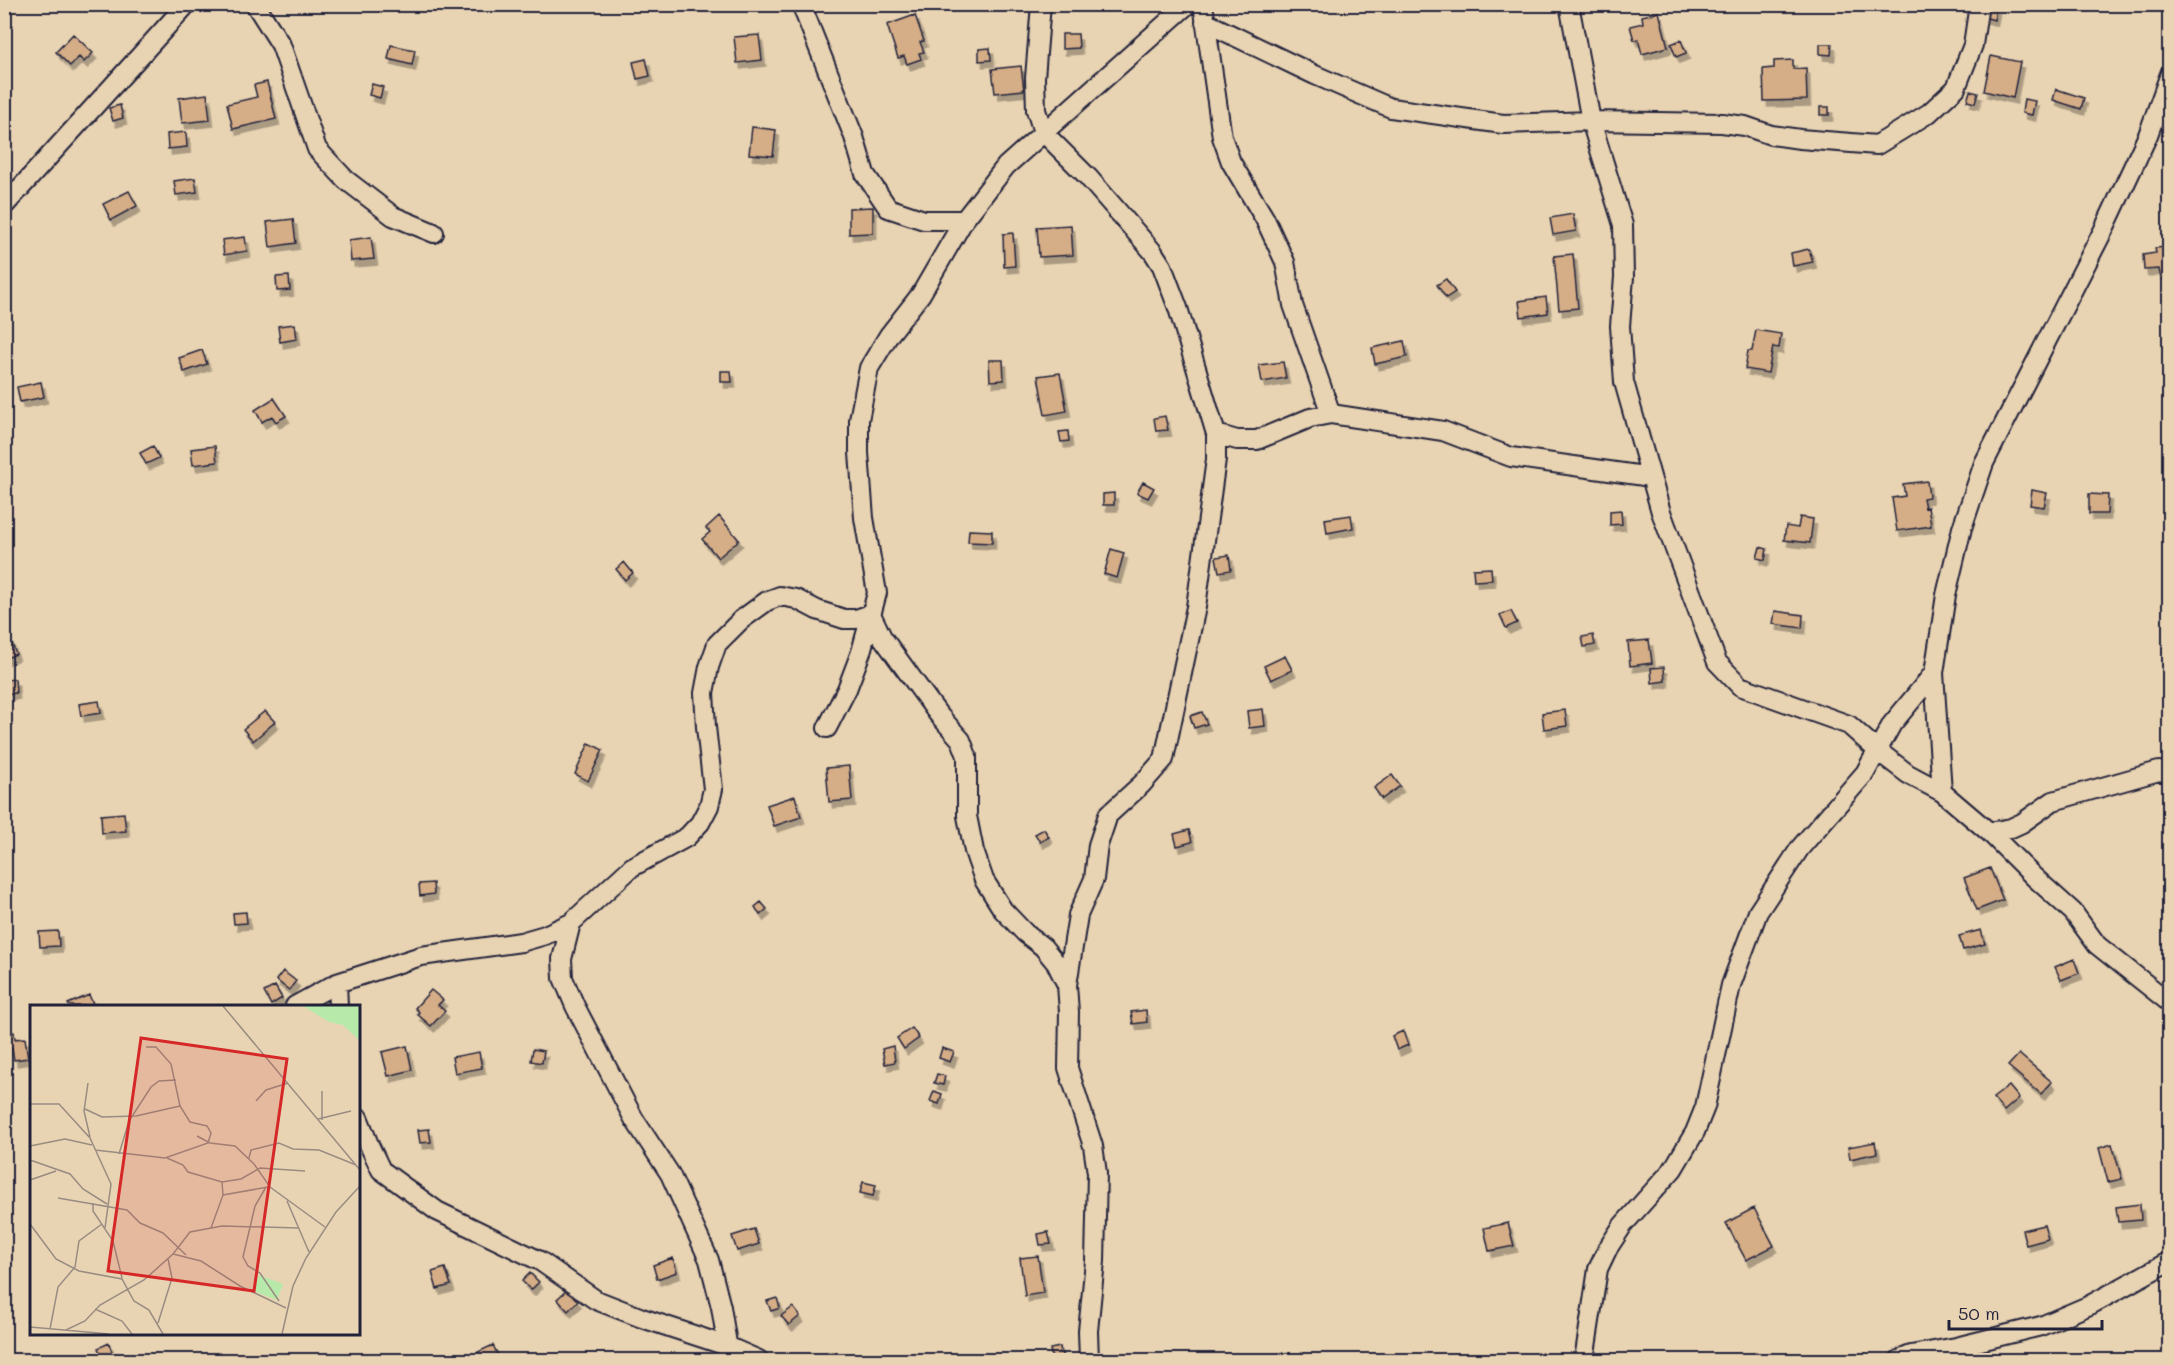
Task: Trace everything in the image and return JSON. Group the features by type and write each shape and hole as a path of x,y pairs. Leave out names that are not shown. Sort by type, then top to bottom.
{"street":[{"path":"4,206 187,4"},
{"path":"255,4 281,45 317,149 346,180 393,216 434,233"},
{"path":"801,4 854,137 865,174 888,208 924,220 964,220"},
{"path":"1041,4 1035,78 1036,110 1043,132 1088,177 1154,252 1162,266 1178,308 1216,434 1216,459 1196,607 1164,759 1142,784 1108,816 1098,845 1094,879 1078,915 1067,986 1068,1068 1093,1146 1097,1173 1095,1261 1088,1331 1089,1360"},
{"path":"827,728 847,689 861,652 877,593 864,518 859,453 859,420 869,368 889,335 921,294 964,220 1006,166 1188,4"},
{"path":"1569,4 1591,121 1623,225 1624,276 1620,326 1623,382 1661,512 1717,662 1740,686 1850,725 1908,774 1942,792 1989,832 2073,912 2097,945 2169,1003"},
{"path":"1204,13 1315,75 1390,108 1503,124 1591,121 1722,123 1745,126 1771,135 1877,145 1929,112 1956,87 1973,45 1979,4"},
{"path":"1204,13 1222,137 1231,162 1265,219 1285,262 1293,305 1331,414"},
{"path":"1942,792 1934,673 1946,595 1962,528 1984,463 2103,231 2148,135 2169,74"},
{"path":"1216,434 1237,440 1257,440 1310,418 1331,414 1443,431 1511,457 1651,477"},
{"path":"297,1005 337,983 421,956 521,942 545,935 571,923 632,867 687,837 700,823 709,806 713,789 704,693 709,667 717,644 741,620 767,601 780,596 796,599 843,619 856,619 872,614"},
{"path":"872,614 882,637 938,714 961,740 967,756 967,816 974,851 984,880 1003,910 1025,933 1043,947 1056,963 1067,986"},
{"path":"1584,1360 1598,1269 1608,1248 1623,1225 1673,1169 1705,1107 1731,985 1758,912 1800,848 1865,773 1892,723 1934,673"},
{"path":"1989,832 2011,828 2022,823 2053,801 2159,771 2169,772"},
{"path":"571,923 562,959 563,978 575,1006 634,1119 670,1174 704,1250 721,1306 728,1354"},
{"path":"337,983 338,1005"},
{"path":"360,1122 381,1170 437,1211 540,1261 596,1300 728,1354 759,1360"},
{"path":"1899,1360 1911,1355 1956,1347 2040,1326 2090,1305 2169,1260"}],"building":[{"path":"1987,6 1996,8 1994,20 1984,17"},
{"path":"1659,12 1668,47 1642,54 1638,39 1634,40 1630,26 1643,23 1642,16"},
{"path":"915,15 924,41 920,42 924,52 919,53 921,59 907,64 904,56 898,58 887,25"},
{"path":"73,34 93,53 84,62 79,57 70,66 56,52"},
{"path":"1062,34 1078,34 1079,48 1062,49"},
{"path":"759,35 762,60 737,63 734,37"},
{"path":"1681,40 1686,53 1676,57 1671,44"},
{"path":"1820,44 1832,44 1831,55 1820,54"},
{"path":"391,45 415,50 412,65 388,59"},
{"path":"990,48 991,60 979,61 979,49"},
{"path":"1991,56 2020,62 2013,98 1984,91"},
{"path":"646,59 650,76 637,79 633,62"},
{"path":"1793,60 1793,69 1806,68 1807,100 1764,101 1763,69 1774,68 1774,61"},
{"path":"1021,66 1024,90 995,93 992,69"},
{"path":"267,82 276,119 233,129 227,104 257,97 254,85"},
{"path":"372,84 383,87 380,98 369,95"},
{"path":"2056,89 2084,98 2081,109 2053,100"},
{"path":"1970,91 1978,93 1975,103 1967,101"},
{"path":"207,94 210,120 182,123 179,98"},
{"path":"2024,99 2035,101 2032,115 2022,113"},
{"path":"120,105 123,118 113,121 109,108"},
{"path":"1820,107 1829,107 1829,115 1820,115"},
{"path":"752,127 776,130 773,156 749,154"},
{"path":"186,132 187,147 168,149 167,134"},
{"path":"195,178 197,192 176,195 174,181"},
{"path":"129,191 137,206 111,220 103,204"},
{"path":"873,207 873,233 849,234 849,208"},
{"path":"1573,214 1576,231 1553,235 1550,218"},
{"path":"293,219 296,243 270,247 267,222"},
{"path":"1071,225 1073,255 1039,257 1037,227"},
{"path":"1013,233 1015,266 1004,267 1003,234"},
{"path":"245,237 247,251 224,255 222,240"},
{"path":"371,237 374,259 351,261 349,240"},
{"path":"2169,247 2170,278 2161,279 2159,269 2144,270 2143,255 2156,253 2155,248"},
{"path":"1809,249 1813,262 1793,266 1791,253"},
{"path":"1573,254 1578,308 1559,310 1554,256"},
{"path":"289,276 290,290 277,291 276,277"},
{"path":"1446,279 1455,292 1446,298 1437,285"},
{"path":"1546,297 1548,313 1521,317 1519,301"},
{"path":"295,324 297,339 280,342 278,326"},
{"path":"1756,330 1781,334 1779,348 1773,347 1768,373 1745,369 1748,351 1752,351"},
{"path":"1404,341 1407,357 1375,364 1372,348"},
{"path":"202,350 207,364 184,372 179,358"},
{"path":"989,360 1003,360 1004,380 990,381"},
{"path":"1283,362 1286,378 1262,382 1259,365"},
{"path":"721,371 731,371 732,382 721,382"},
{"path":"1060,373 1067,411 1045,415 1038,376"},
{"path":"41,382 44,397 20,402 17,387"},
{"path":"274,398 286,416 276,422 272,416 262,422 255,410"},
{"path":"1165,416 1168,430 1156,431 1154,418"},
{"path":"1068,431 1069,441 1061,442 1059,432"},
{"path":"153,446 159,458 146,464 140,453"},
{"path":"215,446 217,462 193,465 191,449"},
{"path":"1927,481 1929,497 1923,498 1925,508 1928,507 1931,526 1897,531 1892,498 1905,496 1903,484"},
{"path":"1143,482 1154,488 1148,498 1137,493"},
{"path":"2032,490 2047,493 2044,507 2030,505"},
{"path":"1114,493 1114,505 1103,505 1103,494"},
{"path":"2089,494 2108,495 2107,514 2089,514"},
{"path":"1621,510 1622,524 1610,525 1610,511"},
{"path":"1351,515 1353,528 1327,533 1325,519"},
{"path":"719,516 739,540 718,558 702,539 710,532 706,528"},
{"path":"1800,517 1813,519 1810,543 1784,540 1786,526 1798,528"},
{"path":"969,530 992,531 992,543 968,542"},
{"path":"1760,547 1767,549 1765,560 1757,558"},
{"path":"1111,549 1124,553 1117,578 1104,574"},
{"path":"1229,555 1231,570 1219,572 1216,557"},
{"path":"624,562 633,573 625,580 616,569"},
{"path":"1491,568 1492,580 1474,581 1473,569"},
{"path":"1511,611 1517,623 1506,628 1500,615"},
{"path":"1775,611 1803,615 1802,628 1773,624"},
{"path":"1593,635 1595,645 1584,647 1582,637"},
{"path":"10,639 16,654 4,659 4,642"},
{"path":"1649,640 1652,663 1630,666 1628,642"},
{"path":"1285,656 1292,670 1271,680 1264,666"},
{"path":"1664,667 1665,681 1652,683 1651,668"},
{"path":"15,679 16,693 8,694 6,680"},
{"path":"99,701 101,713 81,716 79,704"},
{"path":"1263,709 1265,726 1249,728 1247,711"},
{"path":"1565,710 1567,726 1544,729 1542,713"},
{"path":"265,711 275,722 253,741 243,729"},
{"path":"1202,712 1207,724 1194,728 1190,716"},
{"path":"589,743 603,750 588,781 575,774"},
{"path":"849,766 852,800 829,802 826,768"},
{"path":"1392,775 1400,786 1382,799 1374,788"},
{"path":"795,796 801,817 774,826 767,805"},
{"path":"124,813 126,831 102,833 101,815"},
{"path":"1044,829 1049,837 1040,842 1035,834"},
{"path":"1189,830 1192,842 1177,846 1174,834"},
{"path":"1990,868 2003,900 1977,910 1964,878"},
{"path":"433,883 434,894 420,896 419,884"},
{"path":"761,902 767,909 760,915 755,907"},
{"path":"246,912 247,923 234,924 233,913"},
{"path":"1981,930 1985,944 1963,950 1959,936"},
{"path":"58,931 59,946 40,947 39,932"},
{"path":"2074,959 2079,973 2061,980 2055,967"},
{"path":"283,971 296,981 289,990 276,980"},
{"path":"275,986 282,998 271,1005 264,992"},
{"path":"431,990 443,1000 438,1005 445,1011 431,1026 417,1014 419,1012 415,1008"},
{"path":"89,995 94,1005 68,1005"},
{"path":"1146,1010 1147,1022 1133,1024 1131,1012"},
{"path":"912,1028 919,1038 904,1049 897,1038"},
{"path":"1403,1031 1408,1045 1397,1050 1392,1036"},
{"path":"14,1032 15,1039 25,1038 28,1058 14,1060 12,1048 4,1049 4,1033"},
{"path":"407,1046 412,1070 388,1076 382,1052"},
{"path":"893,1046 895,1062 885,1064 882,1049"},
{"path":"942,1048 954,1052 950,1062 939,1058"},
{"path":"533,1049 544,1051 542,1063 531,1061"},
{"path":"479,1052 482,1068 455,1073 452,1057"},
{"path":"2019,1054 2052,1082 2041,1094 2008,1066"},
{"path":"937,1074 945,1076 943,1085 934,1083"},
{"path":"2009,1086 2019,1098 2004,1111 1993,1098"},
{"path":"934,1091 942,1094 939,1104 930,1101"},
{"path":"429,1129 431,1142 420,1143 418,1130"},
{"path":"1875,1142 1877,1153 1850,1159 1848,1147"},
{"path":"2112,1144 2122,1179 2108,1182 2099,1148"},
{"path":"863,1182 876,1185 873,1196 860,1193"},
{"path":"2140,1204 2141,1220 2118,1222 2116,1207"},
{"path":"1754,1208 1774,1246 1746,1260 1726,1223"},
{"path":"1508,1223 1514,1246 1489,1251 1484,1228"},
{"path":"2044,1225 2048,1239 2026,1245 2022,1230"},
{"path":"754,1229 759,1244 737,1251 732,1236"},
{"path":"1048,1232 1051,1244 1040,1245 1038,1234"},
{"path":"1038,1256 1043,1293 1025,1296 1020,1258"},
{"path":"673,1258 677,1272 657,1279 653,1265"},
{"path":"445,1268 451,1285 437,1289 432,1272"},
{"path":"530,1273 539,1282 531,1290 522,1281"},
{"path":"567,1290 578,1301 568,1311 557,1299"},
{"path":"777,1298 780,1308 771,1311 767,1301"},
{"path":"793,1307 800,1316 789,1325 781,1316"},
{"path":"109,1343 113,1355 103,1359 98,1348"},
{"path":"493,1345 500,1360 482,1360 478,1352"},
{"path":"1060,1347 1063,1360 1052,1360 1050,1349"}]}
